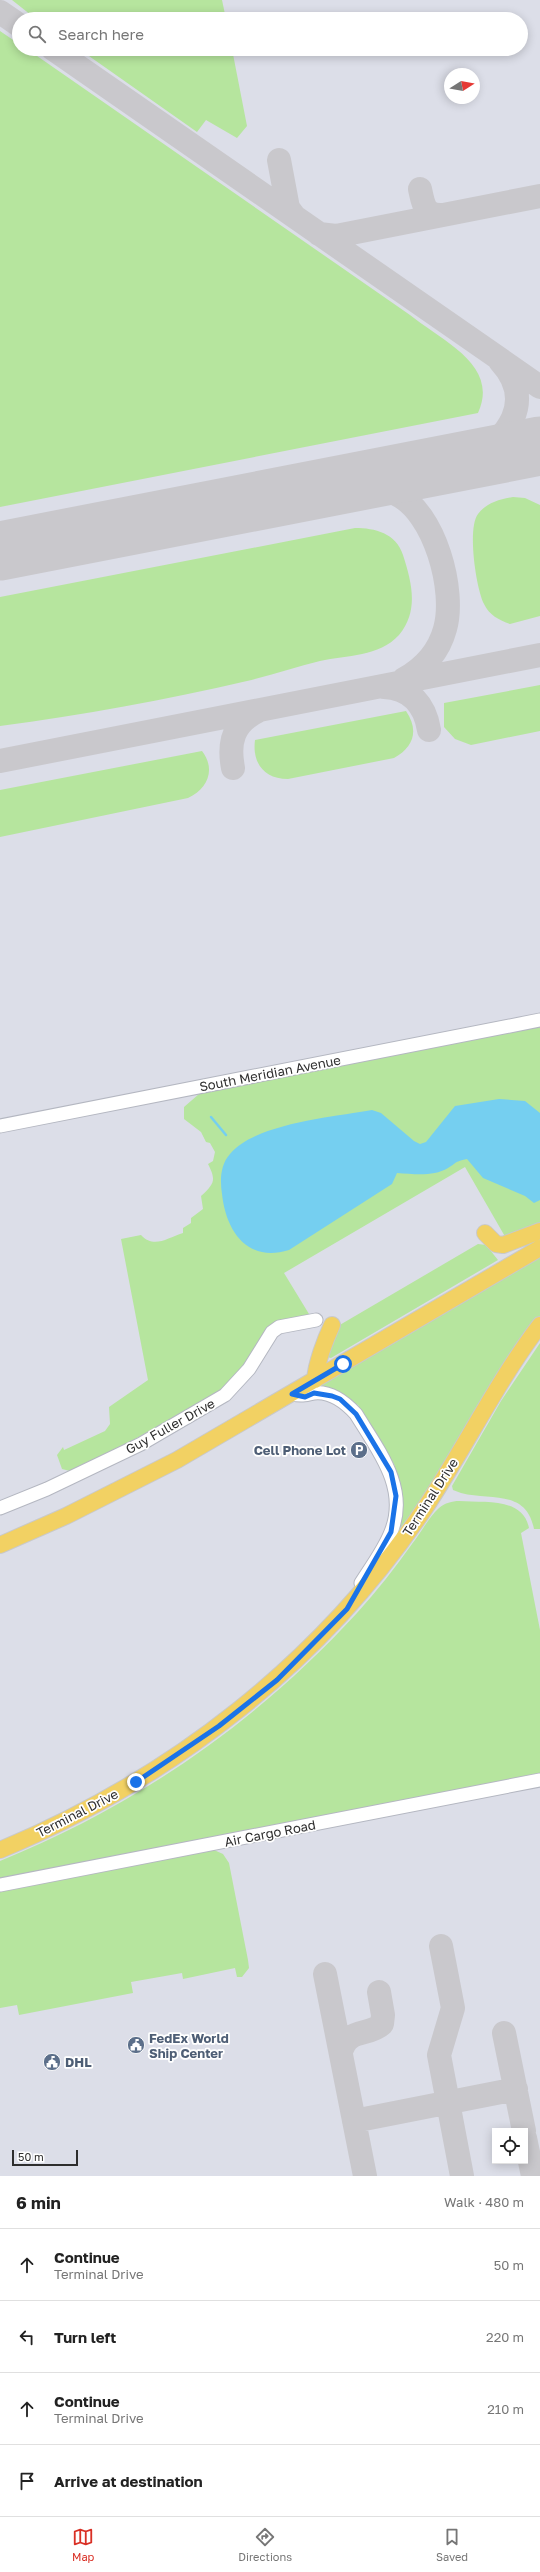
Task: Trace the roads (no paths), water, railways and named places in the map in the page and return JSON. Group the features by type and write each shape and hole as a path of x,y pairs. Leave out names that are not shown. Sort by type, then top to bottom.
{"main road":[{"path":"485,1234 496,1244 503,1244 540,1231"},
{"path":"0,1545 137,1481 292,1394 540,1248"},
{"path":"315,1380 316,1365 324,1352 332,1325"},
{"name":"Terminal Drive","path":"0,1850 94,1806 136,1782 219,1726 277,1680 347,1609 425,1508 508,1368 540,1325"}],"street":[{"name":"South Meridian Avenue","path":"0,1126 540,1020"},
{"name":"Guy Fuller Drive","path":"0,1508 47,1489 141,1444 209,1405 237,1384 272,1332 279,1327 316,1320"},
{"path":"292,1394 305,1397 323,1394 340,1399 349,1406 356,1414 391,1472 396,1496 391,1532 347,1609"},
{"name":"Air Cargo Road","path":"0,1885 540,1780"}],"water":[{"path":"499,1099 525,1101 540,1113 540,1200 534,1203 525,1196 483,1178 467,1159 457,1162 436,1173 397,1173 392,1184 289,1250 274,1253 261,1252 250,1248 241,1241 228,1220 224,1208 221,1189 224,1163 230,1154 242,1143 258,1135 276,1128 296,1123 372,1110 381,1113 414,1141 420,1144 426,1142 455,1106"}],"waterway":[{"path":"211,1117 226,1135"}],"place":[{"name":"Cell Phone Lot","path":"359,1450"},
{"name":"FedEx World Ship Center","path":"136,2045"},
{"name":"DHL","path":"52,2062"}]}
